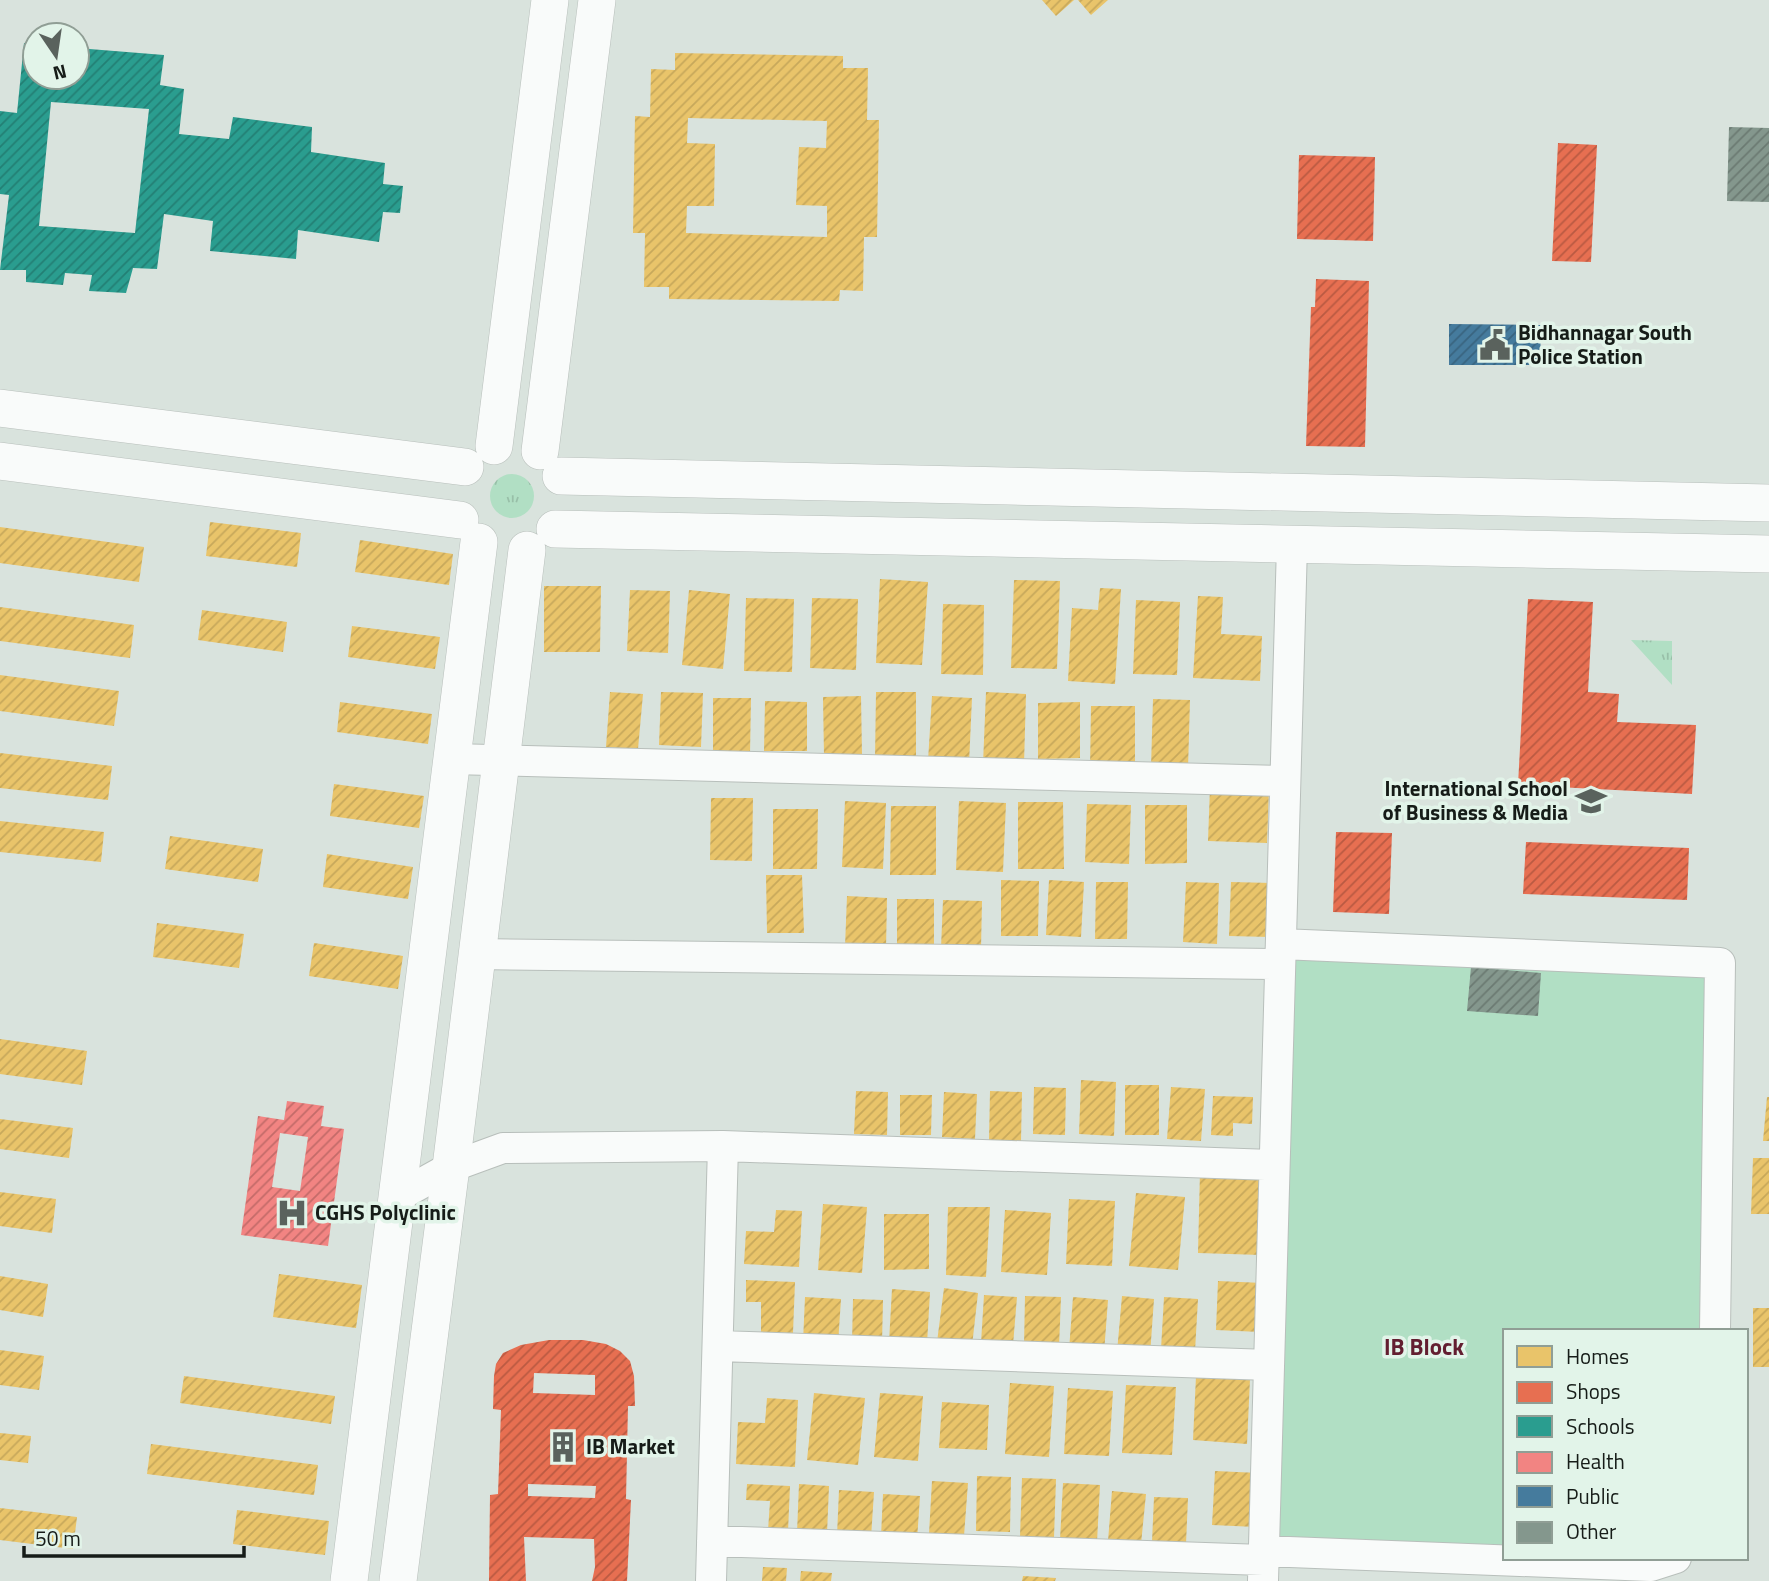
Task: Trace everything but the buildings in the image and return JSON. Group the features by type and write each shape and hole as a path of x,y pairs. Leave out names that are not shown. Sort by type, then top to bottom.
{"street":[{"path":"494,446 550,0"},
{"path":"550,464 597,0"},
{"path":"0,408 466,467"},
{"path":"120,476 128,424"},
{"path":"0,461 120,476 469,531 496,551 516,552 541,539 561,521 566,502 565,483 550,464 519,443 500,443 482,450 458,480 455,499 469,531 452,759 349,1581"},
{"path":"550,464 674,479 1769,503"},
{"path":"674,479 675,531"},
{"path":"1133,542 1136,489"},
{"path":"541,539 675,531 1769,554"},
{"path":"398,1581 452,1167 500,760 541,539"},
{"path":"1263,1564 1292,545"},
{"path":"452,759 1284,781"},
{"path":"476,954 1281,954 1720,963 1715,1329"},
{"path":"397,1197 452,1167 503,1148 723,1146 1275,1166"},
{"path":"711,1581 723,1146"},
{"path":"718,1346 1269,1365"},
{"path":"712,1541 1263,1564 1651,1566 1670,1560"}],"green space":[{"path":"512,474 521,475 528,480 533,487 533,505 528,512 521,517 512,518 503,517 496,512 491,505 490,496 491,487 496,480 503,475"},
{"path":"1631,640 1672,641 1672,685"},
{"path":"1291,958 1710,972 1704,1329 1503,1329 1503,1553 1270,1549"}],"place":[{"name":"Bidhannagar South Police Station","path":"1495,345"},
{"name":"International School of Business & Media","path":"1591,801"},
{"name":"CGHS Polyclinic","path":"292,1213"},
{"name":"IB Market","path":"563,1447"}],"district":[{"name":"IB Block","path":"1424,1347"}]}
